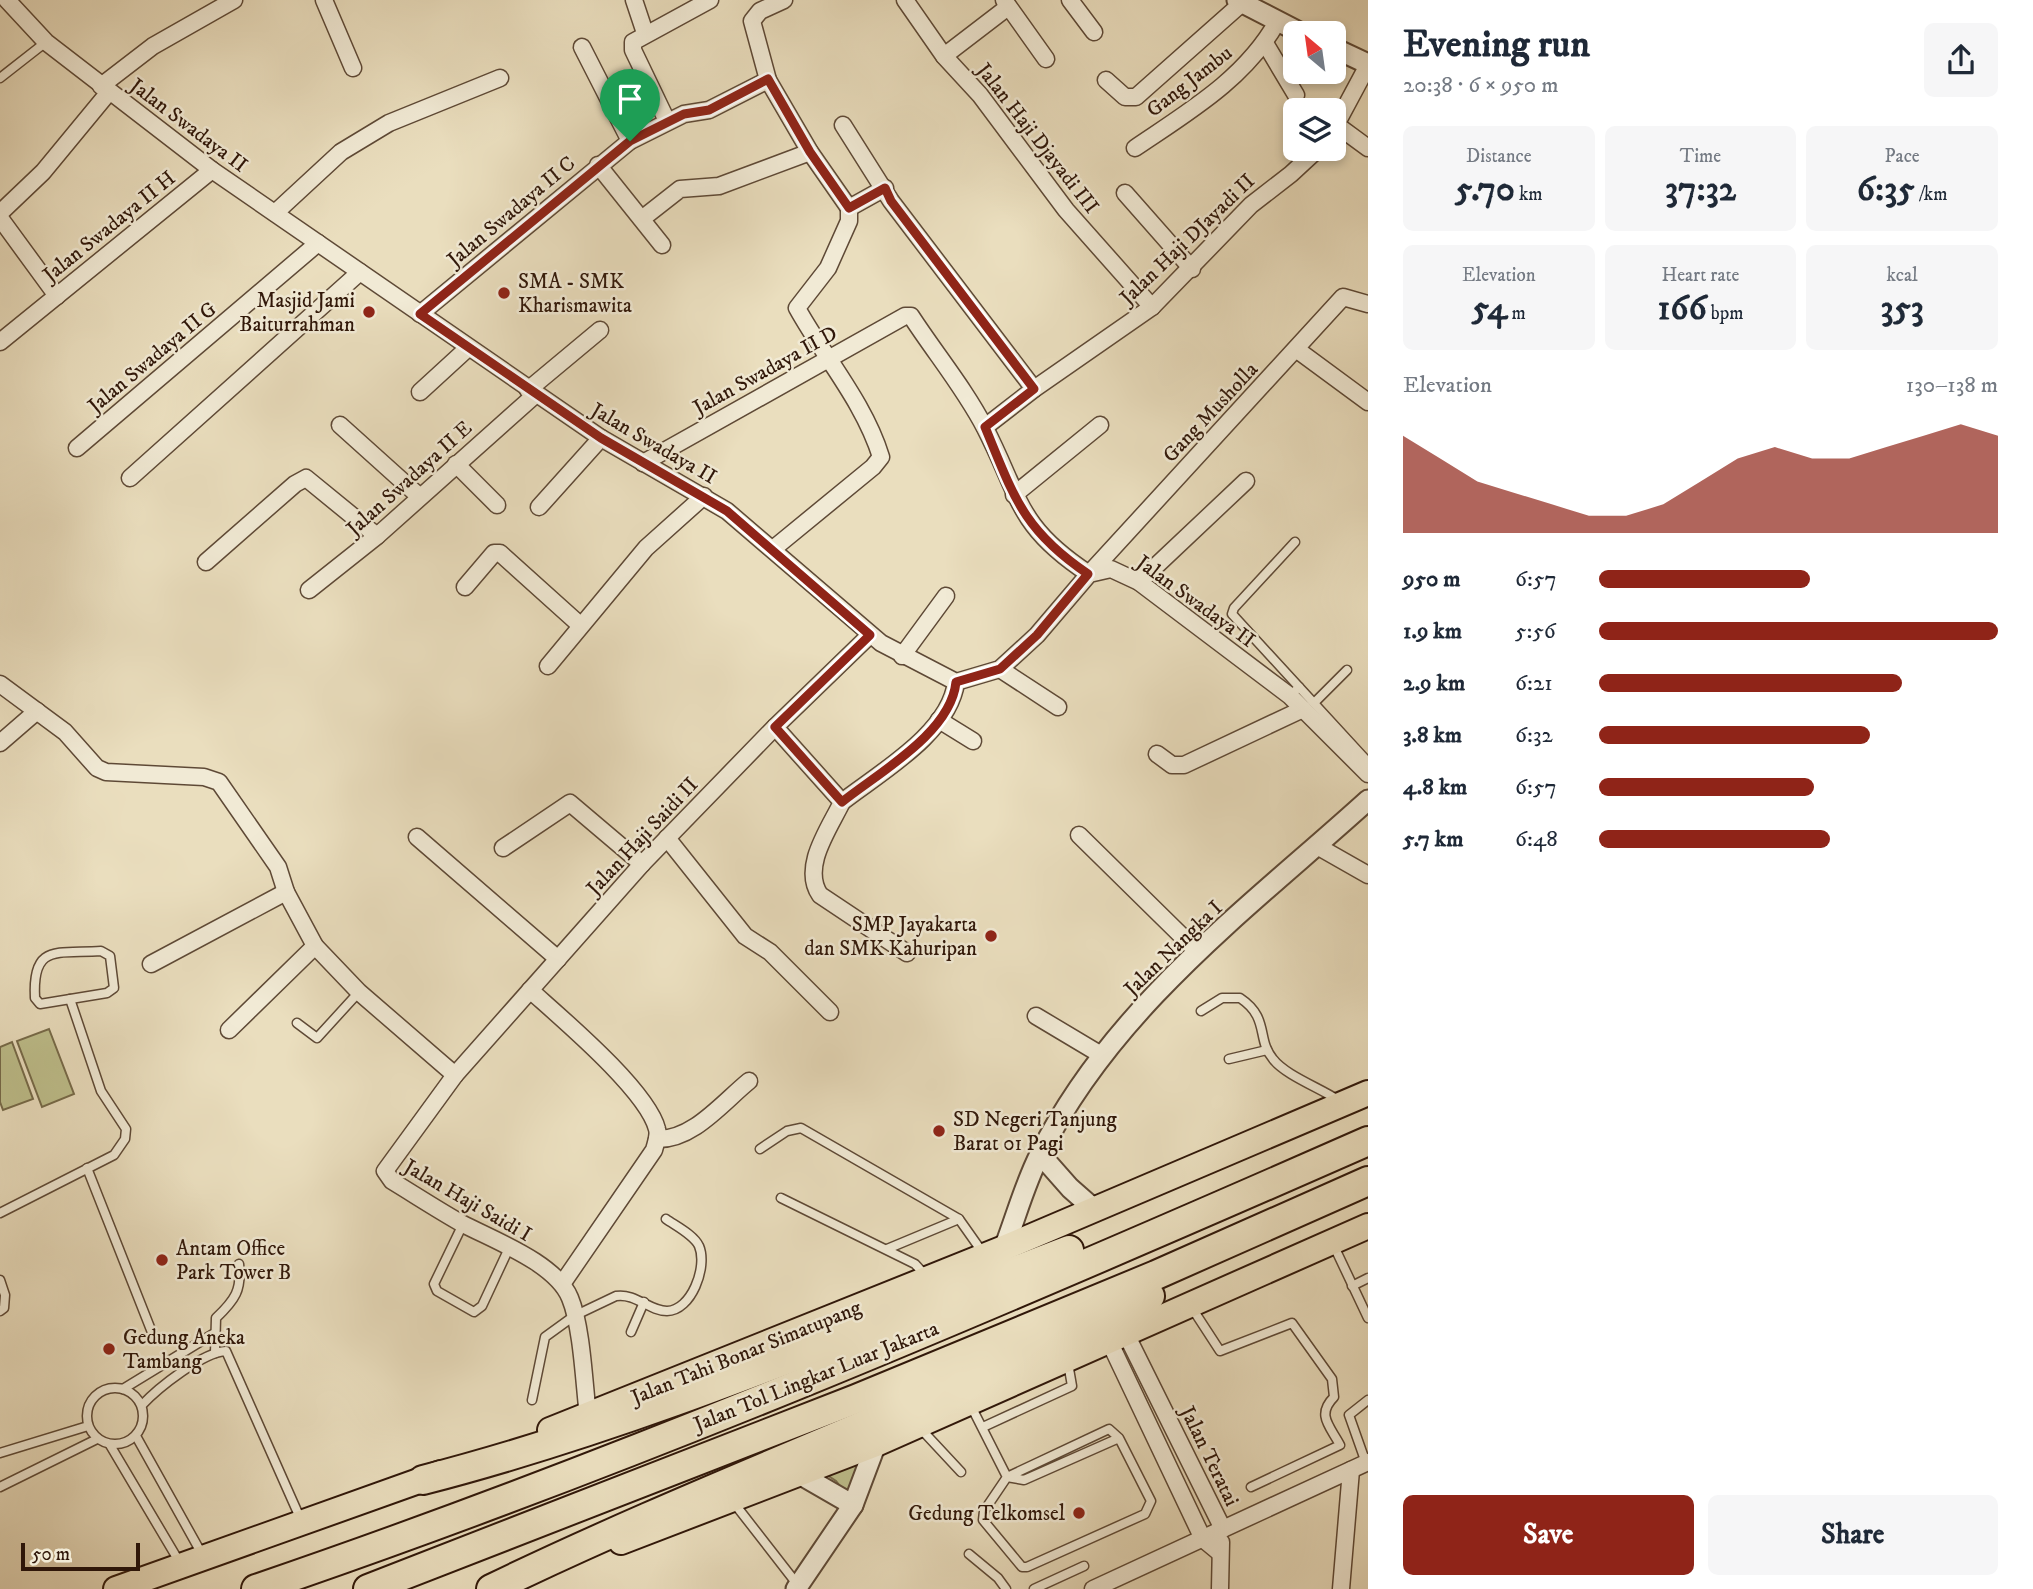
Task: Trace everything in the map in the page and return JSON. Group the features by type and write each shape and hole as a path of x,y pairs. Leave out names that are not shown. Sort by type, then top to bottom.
{"highway":[{"name":"Jalan Tahi Bonar Simatupang","path":"118,1588 423,1480 588,1416 994,1252 1368,1093"},
{"name":"Jalan Tol Lingkar Luar Jakarta","path":"256,1589 407,1538 843,1368 1368,1141"},
{"name":"Jalan Tol Lingkar Luar Jakarta","path":"368,1589 856,1399 1368,1181"},
{"path":"423,1480 533,1450 657,1407 1119,1231 1261,1188"},
{"path":"494,1589 626,1524 902,1409 1114,1314 1191,1275 1277,1222"},
{"path":"494,1589 732,1501 876,1444 1368,1226"}],"street":[{"name":"Jalan Swadaya II","path":"7,0 47,42 212,170 531,392 601,438 727,511 870,635 902,656 956,682"},
{"path":"0,213 43,172 105,89 153,46 234,0"},
{"path":"324,0 353,68"},
{"path":"634,0 645,33"},
{"path":"667,121 631,46 645,33 710,0"},
{"path":"773,550 873,467 881,457 876,441 831,357 797,305 828,268 849,221 849,208 810,152 768,79 752,21 760,11 784,0"},
{"path":"905,0 944,56"},
{"path":"1070,0 1094,32"},
{"path":"1106,80 1125,97 1136,97 1239,2 1283,25"},
{"path":"1006,3 1046,59"},
{"name":"Jalan Haji Djayadi III","path":"1006,3 944,56 980,95 1066,210 1152,307"},
{"name":"Gang Jambu","path":"1135,148 1227,83 1265,43 1277,22"},
{"path":"1265,43 1296,95"},
{"path":"582,47 630,141"},
{"path":"1346,54 1366,63"},
{"path":"1346,100 1366,63"},
{"path":"1366,63 1338,126 1368,148"},
{"path":"275,213 341,152 389,123 499,78"},
{"name":"Jalan Swadaya II C","path":"420,314 630,141 684,114 709,110 768,79"},
{"path":"843,125 891,201 1034,389"},
{"path":"643,218 680,190 719,186 810,152"},
{"name":"Jalan Haji DJayadi II","path":"985,427 1034,389 1152,307 1192,269 1251,205 1304,161"},
{"path":"598,165 662,245"},
{"name":"Jalan Swadaya II H","path":"0,342 212,170"},
{"path":"849,208 885,188"},
{"name":"Jalan Haji Djayadi III","path":"1125,193 1192,269"},
{"path":"0,218 57,296"},
{"name":"Jalan Swadaya II G","path":"77,448 318,243"},
{"path":"130,478 360,272"},
{"name":"Gang Musholla","path":"1088,574 1343,297 1368,304"},
{"name":"Jalan Swadaya II D","path":"643,463 908,316 985,427"},
{"name":"Jalan Swadaya II E","path":"309,590 377,536 600,330"},
{"path":"420,392 468,348"},
{"path":"1296,349 1368,402"},
{"path":"340,425 420,497"},
{"path":"1014,495 1100,425"},
{"path":"907,953 820,895 814,887 814,864 818,851 842,802 912,749 939,720 951,700 956,682 1000,669 1037,635 1088,574 1049,544 1027,520 985,427"},
{"path":"539,506 601,438"},
{"path":"456,464 497,505"},
{"path":"206,562 295,484 306,478 377,536"},
{"path":"1139,582 1247,481"},
{"path":"548,666 646,548 704,496"},
{"path":"465,587 494,553 500,553 580,625"},
{"name":"Jalan Swadaya II","path":"1088,574 1111,569 1139,582 1294,692 1368,774"},
{"path":"902,656 946,596"},
{"name":"Jalan Haji Saidi II","path":"455,1074 642,864 775,727 870,635"},
{"path":"1000,669 1058,707"},
{"path":"0,684 65,732 97,768 106,772 204,777 219,782 278,867 286,892 315,946 359,992 455,1074"},
{"path":"1157,754 1172,765 1184,765 1309,706"},
{"path":"0,743 37,711"},
{"path":"939,720 974,741"},
{"path":"775,727 842,802"},
{"name":"Jalan Nangka I","path":"994,1252 1040,1154 1103,1056 1149,1000 1198,952 1368,800"},
{"path":"503,848 569,803 642,864"},
{"path":"1079,835 1198,952"},
{"path":"417,837 558,959"},
{"path":"667,838 745,936 768,950 830,1013"},
{"path":"1317,846 1368,875"},
{"path":"151,964 286,892"},
{"path":"229,1030 315,946"},
{"path":"530,990 595,1048 652,1117 657,1139 654,1150 562,1284 571,1299 588,1416"},
{"path":"1036,1016 1103,1056"},
{"name":"Jalan Haji Saidi I","path":"455,1074 385,1171 392,1181 463,1224 510,1246 562,1284"},
{"path":"657,1139 671,1139 687,1133 748,1081"},
{"path":"1040,1154 1070,1188 1095,1210"},
{"name":"Jalan Teratai","path":"1118,1337 1223,1529 1367,1463"},
{"name":"Jalan Teratai","path":"1118,1337 1203,1539"},
{"path":"798,1587 853,1505 876,1444"},
{"path":"1341,1589 1350,1470"},
{"path":"800,1475 853,1505"},
{"path":"1098,1588 1223,1529"},
{"path":"1220,1589 1223,1529"},
{"path":"1203,1539 1220,1553"}],"lane":[{"path":"0,78 47,42"},
{"path":"1294,692 1233,614 1234,608 1295,542"},
{"path":"1347,670 1309,706 1368,762"},
{"path":"101,951 110,956 114,988 107,993 70,999 40,1004 35,999 34,974 41,960 48,954 101,951"},
{"path":"297,1023 317,1038 359,992"},
{"path":"1201,1011 1222,998 1240,998 1249,1004 1262,1024 1267,1049 1277,1064 1343,1104"},
{"path":"0,1213 114,1155 125,1139 126,1129 101,1091 70,999"},
{"path":"1228,1059 1267,1049"},
{"path":"760,1149 787,1131 802,1128 959,1219 994,1252"},
{"path":"87,1168 153,1335"},
{"path":"781,1198 915,1264 928,1279"},
{"path":"532,1400 545,1338 574,1316 616,1296 624,1295 664,1311 683,1306 701,1263 696,1241 666,1219"},
{"path":"887,1250 959,1219"},
{"path":"463,1224 435,1284 437,1291 474,1312 482,1306 510,1246"},
{"path":"1332,1242 1368,1318"},
{"path":"215,1353 216,1318 233,1301 241,1285 239,1264"},
{"path":"1352,1286 1368,1278"},
{"path":"0,1280 5,1295 4,1308 0,1311"},
{"path":"631,1332 644,1301"},
{"path":"1190,1305 1220,1351 1292,1323 1332,1379 1334,1397 1325,1406 1324,1413 1340,1445 1251,1487"},
{"path":"123,1389 214,1334"},
{"path":"142,1405 157,1389 215,1353 226,1351 233,1362 280,1478 303,1523"},
{"path":"182,1353 189,1369"},
{"path":"983,1427 1072,1386 1066,1360"},
{"path":"110,1388 123,1389 134,1395 142,1405 144,1416 136,1436 120,1445 110,1445 97,1439 88,1426 86,1416 89,1404 97,1394 110,1388"},
{"path":"1367,1463 1349,1415 1368,1400"},
{"path":"969,1403 1007,1477"},
{"path":"0,1453 88,1426"},
{"path":"918,1426 961,1472"},
{"path":"1109,1429 1119,1438 1151,1501 1145,1514 1027,1567 1018,1563 983,1520 984,1511 1007,1477 1109,1429"},
{"path":"136,1436 193,1562"},
{"path":"1007,1477 1024,1480 1119,1438"},
{"path":"0,1487 97,1439"},
{"path":"110,1445 193,1562"},
{"path":"732,1501 798,1587"},
{"path":"969,1554 998,1578 1006,1589"},
{"path":"1034,1589 1084,1566"}],"green space":[{"path":"49,1029 74,1094 42,1107 17,1041"},
{"path":"12,1042 33,1099 3,1110 0,1102 0,1047"},
{"path":"871,1450 847,1495 836,1481 824,1473"}],"place":[{"name":"SMA - SMK Kharismawita","path":"504,293"},
{"name":"Masjid Jami Baiturrahman","path":"369,312"},
{"name":"SMP Jayakarta dan SMK Kahuripan","path":"991,936"},
{"name":"SD Negeri Tanjung Barat 01 Pagi","path":"939,1131"},
{"name":"Antam Office Park Tower B","path":"162,1260"},
{"name":"Gedung Aneka Tambang","path":"109,1349"},
{"name":"Gedung Telkomsel","path":"1079,1513"}],"route":[{"path":"768,79 810,152 849,208 885,188 891,201 950,281 1034,389 985,427 1027,520 1063,557 1088,574 1020,652 1000,669 956,682 954,694 947,707 925,738 842,802 775,727 870,635 727,511 601,438 420,314 630,141 684,114 709,110 768,79"}]}
